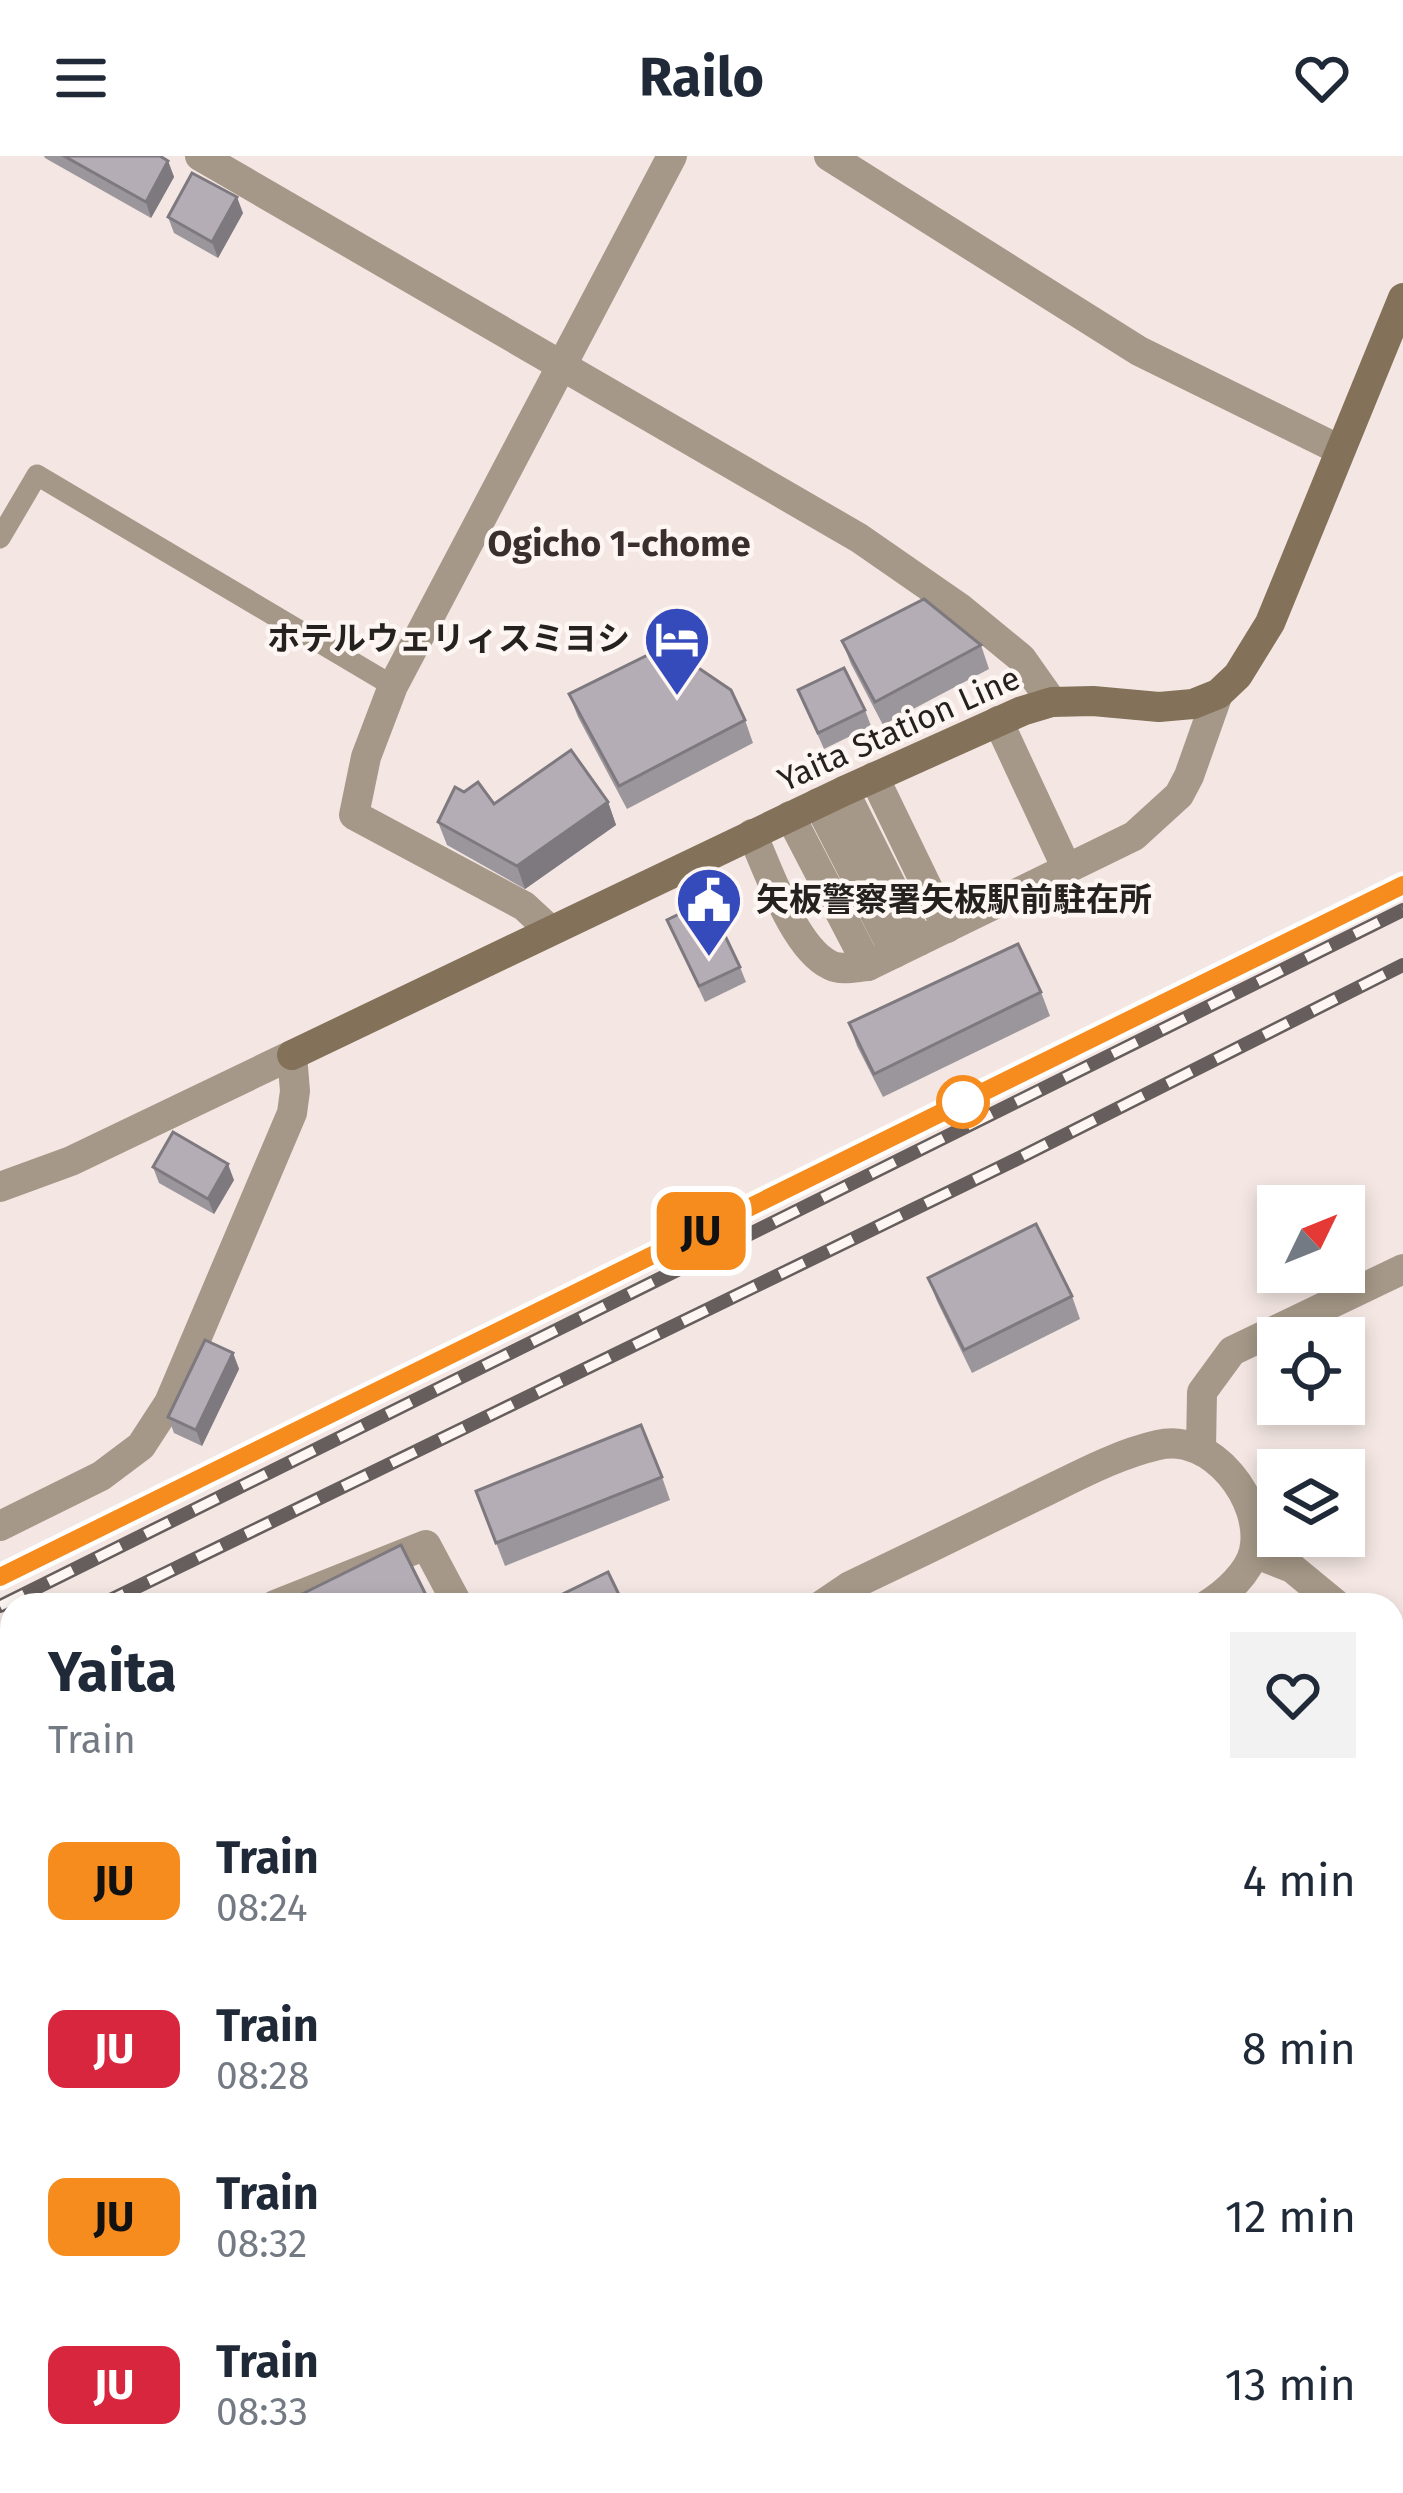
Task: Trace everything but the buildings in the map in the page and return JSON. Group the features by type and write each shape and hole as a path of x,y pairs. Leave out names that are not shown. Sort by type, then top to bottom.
{"main road":[{"path":"1217,694 1238,675 1259,644 1403,298"},
{"name":"Yaita Station Line","path":"292,1055 998,721 1052,702 1093,700 1160,707 1193,704 1217,694"}],"street":[{"path":"200,156 860,538 960,608 1021,658 1052,702"},
{"path":"550,930 524,906 354,815 366,757 393,686 672,156"},
{"path":"829,156 1139,352 1340,450"},
{"path":"752,834 797,931 828,964 846,969 907,947 1134,836 1179,795 1190,776 1217,694"},
{"path":"998,721 1067,869"},
{"path":"874,777 907,947"},
{"path":"817,803 907,947"},
{"path":"817,803 907,947"},
{"path":"0,1187 71,1161 292,1055 292,1113 169,1403 141,1446 101,1476 0,1526"},
{"path":"1201,1450 1202,1392 1232,1351 1403,1269"},
{"path":"840,1593 1107,1462 1163,1443 1201,1450 1231,1472 1254,1522 1254,1553 1224,1593"},
{"path":"305,1593 426,1545 452,1593"},
{"path":"1254,1553 1292,1568 1322,1593"}],"lane":[{"path":"0,538 37,475 393,686"}],"railway":[{"path":"0,1577 1403,886"},
{"path":"26,1593 1403,910"},
{"path":"125,1593 1017,1159 1403,965"}],"train":[{"name":"JU","path":"0,1577 1403,885"}],"place":[{"name":"ホテルウェリィスミヨシ","path":"677,698"},
{"name":"矢板警察署矢板駅前駐在所","path":"709,959"}],"district":[{"name":"Ogicho 1-chome","path":"619,544"}]}
